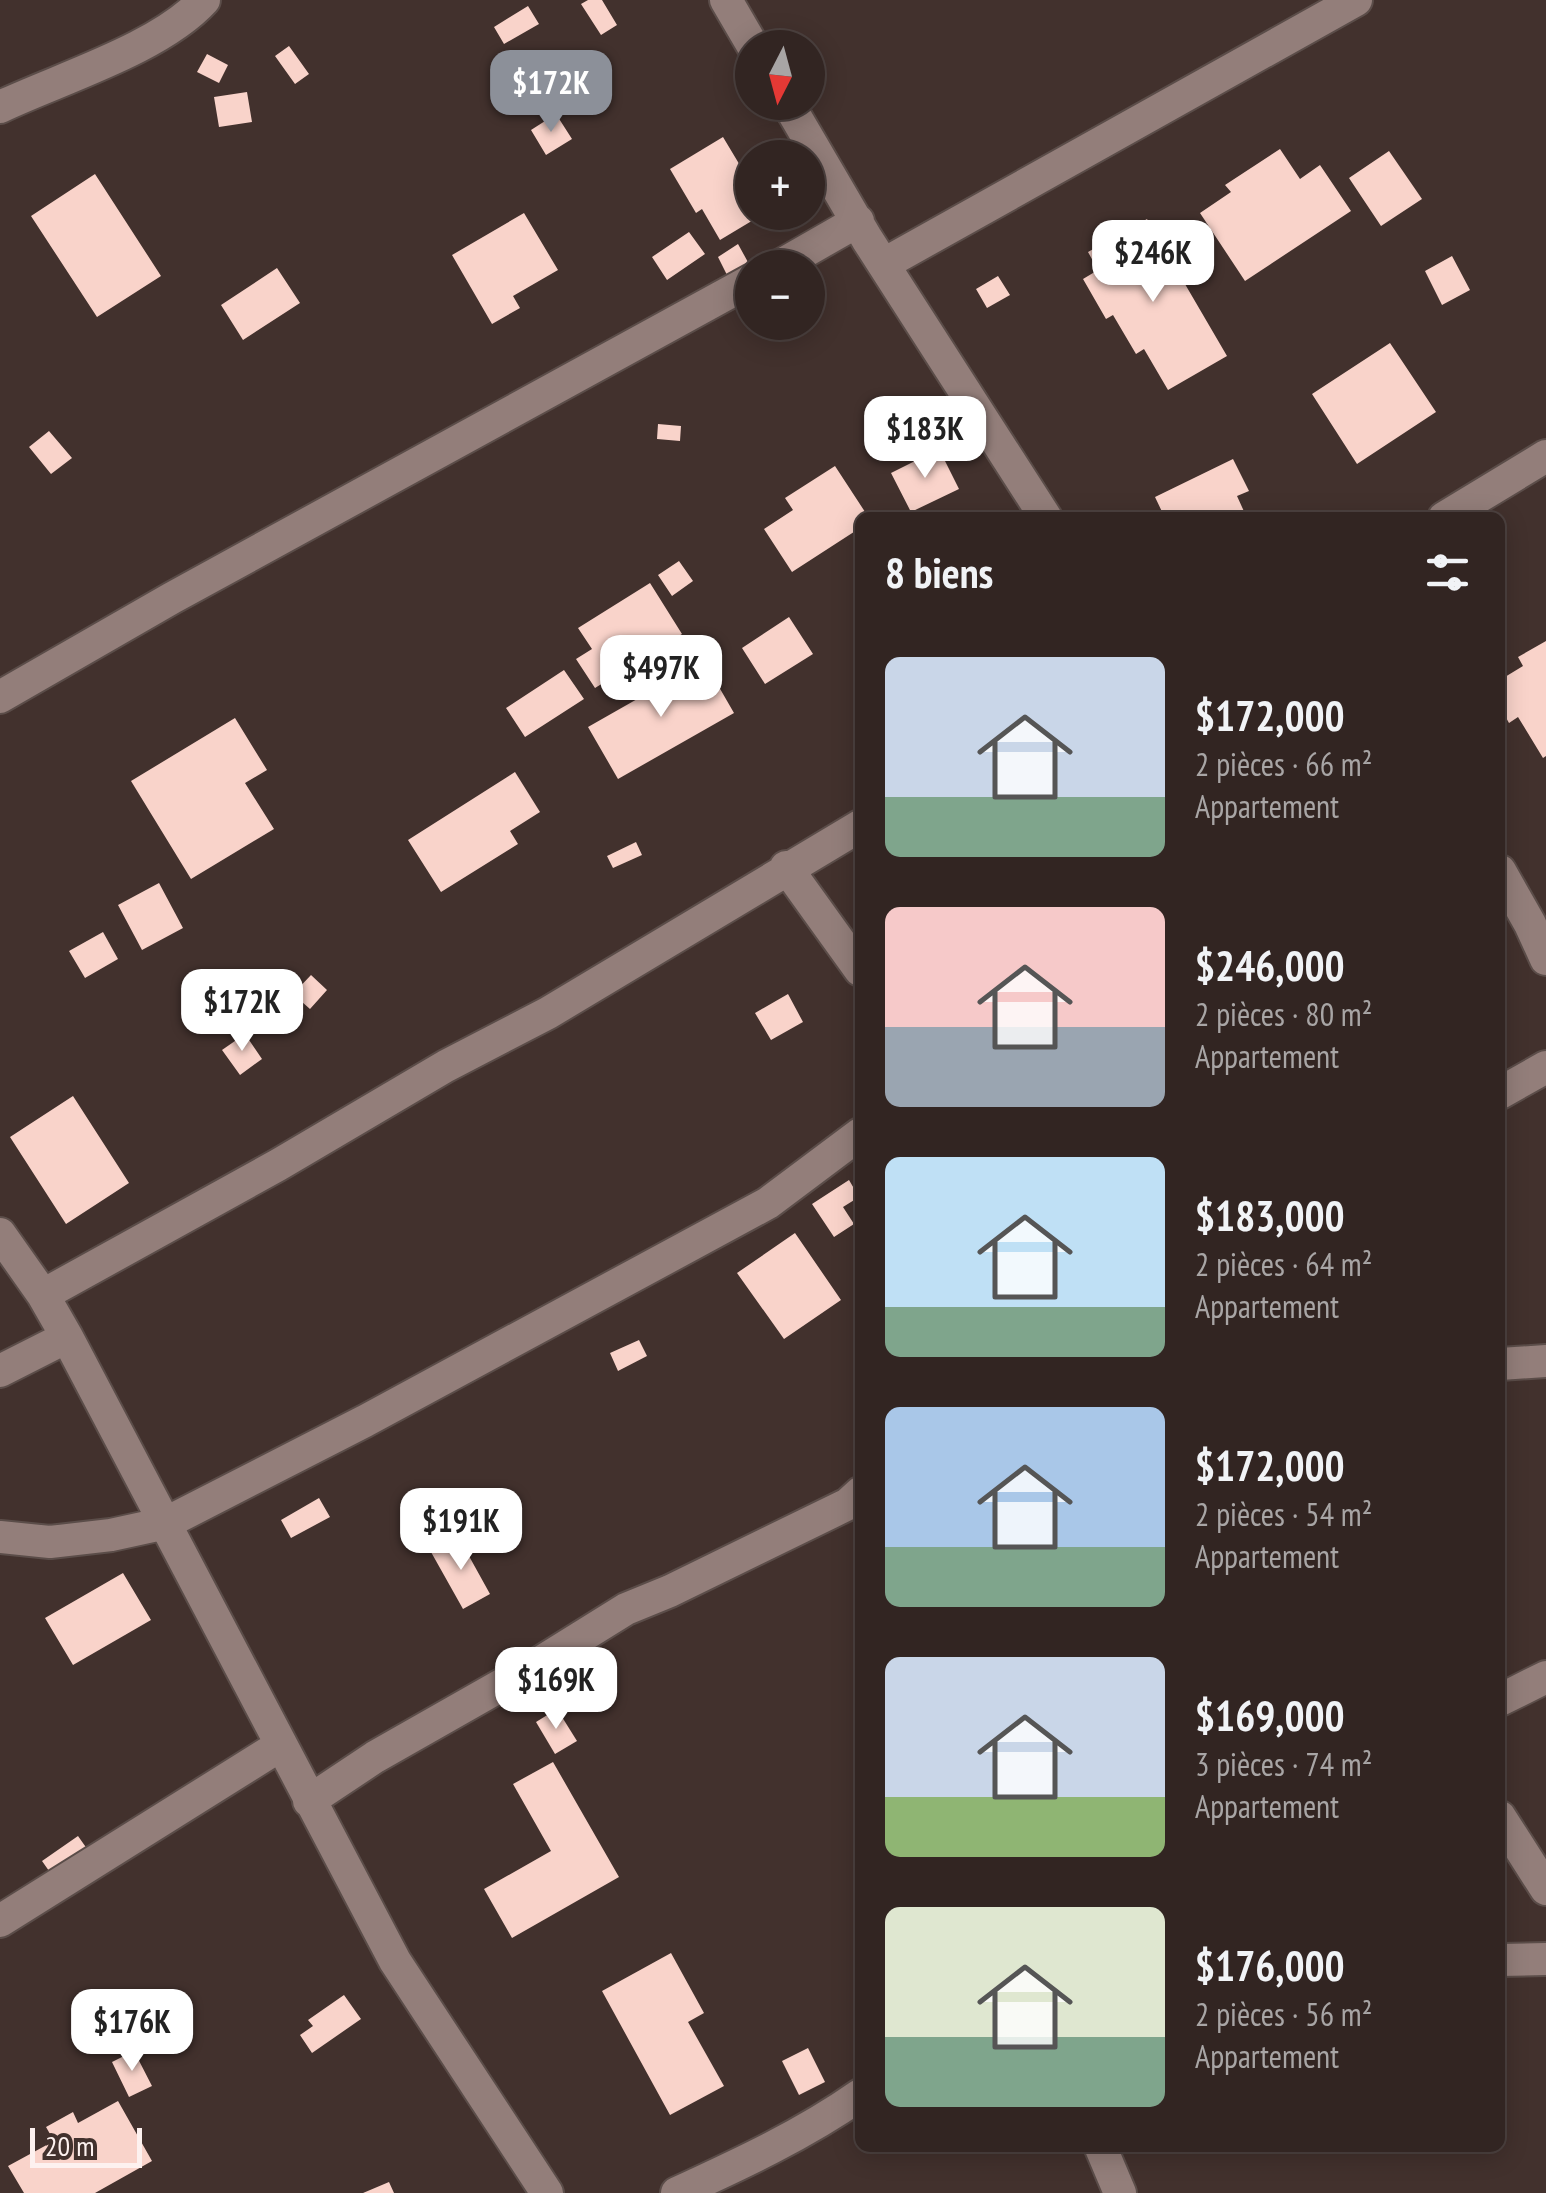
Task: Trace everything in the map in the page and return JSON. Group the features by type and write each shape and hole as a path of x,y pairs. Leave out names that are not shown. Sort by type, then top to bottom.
{"street":[{"path":"0,107 118,57 157,36 204,0"},
{"path":"726,0 744,30"},
{"path":"884,264 1356,0"},
{"path":"798,120 1042,512"},
{"path":"807,250 858,221"},
{"path":"0,697 172,598 735,289"},
{"path":"1454,512 1546,456"},
{"path":"43,1294 446,1066 548,1013 855,829"},
{"path":"786,868 855,963"},
{"path":"1505,881 1546,959"},
{"path":"1505,1090 1546,1067"},
{"path":"0,1537 50,1542 166,1523 365,1421 768,1203 855,1138"},
{"path":"0,1234 43,1294 67,1337 394,1961 547,2193"},
{"path":"0,1370 67,1337"},
{"path":"1505,1364 1546,1361"},
{"path":"309,1801 375,1757 626,1609 670,1591 855,1498"},
{"path":"1505,1698 1546,1677"},
{"path":"0,1921 281,1745"},
{"path":"1505,1825 1546,1889"},
{"path":"1505,1960 1546,1959"},
{"path":"677,2193 751,2159 855,2099"},
{"path":"1103,2152 1120,2193"}],"building":[{"path":"602,0 617,25 601,35 581,4"},
{"path":"528,6 539,24 504,44 494,27"},
{"path":"289,46 309,74 295,84 275,56"},
{"path":"207,54 228,65 219,83 197,72"},
{"path":"577,65 589,84 553,106 541,87"},
{"path":"247,92 252,122 219,127 214,97"},
{"path":"556,114 572,139 546,155 531,130"},
{"path":"723,137 735,157 737,230 720,240 702,209 696,213 670,169"},
{"path":"1280,149 1300,179 1320,165 1351,211 1245,281 1200,213 1231,192 1225,185"},
{"path":"1389,151 1422,199 1381,226 1349,178"},
{"path":"95,174 161,276 97,317 31,216"},
{"path":"524,213 558,270 513,296 520,308 492,324 452,255"},
{"path":"1147,219 1227,356 1168,390 1144,349 1136,354 1113,315 1106,319 1083,279 1098,270 1088,252"},
{"path":"689,232 705,254 667,280 652,257"},
{"path":"738,244 741,250 735,250 735,271 727,275 718,257"},
{"path":"1452,256 1470,290 1442,305 1425,271"},
{"path":"277,268 300,303 243,340 221,305"},
{"path":"998,276 1010,295 987,308 976,289"},
{"path":"1390,343 1436,412 1357,464 1312,394"},
{"path":"658,424 681,426 680,441 657,439"},
{"path":"49,431 72,458 51,474 29,447"},
{"path":"939,449 959,489 911,512 891,473"},
{"path":"1233,459 1249,491 1237,496 1244,512 1162,512 1155,497"},
{"path":"835,466 865,512 855,512 855,531 792,572 764,529 793,510 785,498"},
{"path":"679,561 693,581 672,596 658,575"},
{"path":"650,583 682,634 595,688 576,659 592,649 578,628"},
{"path":"789,617 813,654 765,684 742,648"},
{"path":"1546,641 1543,758 1518,717 1509,723 1505,716 1505,677 1523,666 1518,657"},
{"path":"704,661 734,713 618,779 588,727"},
{"path":"564,670 584,699 525,737 506,708"},
{"path":"235,718 267,770 245,783 274,829 191,879 131,781"},
{"path":"515,772 540,812 510,831 518,844 441,892 408,840"},
{"path":"636,842 642,855 613,868 607,856"},
{"path":"159,883 183,928 142,950 118,905"},
{"path":"103,932 118,959 85,978 69,951"},
{"path":"311,975 327,990 310,1009 293,994"},
{"path":"788,994 803,1022 771,1040 755,1013"},
{"path":"245,1034 262,1059 240,1075 222,1050"},
{"path":"73,1096 129,1183 66,1224 10,1137"},
{"path":"849,1180 855,1200 843,1207 854,1224 834,1237 812,1204"},
{"path":"795,1233 841,1300 784,1339 737,1273"},
{"path":"639,1340 647,1356 618,1371 610,1353"},
{"path":"319,1498 330,1517 291,1538 281,1520"},
{"path":"459,1538 490,1594 463,1609 431,1552"},
{"path":"123,1573 151,1620 73,1665 45,1618"},
{"path":"557,1709 577,1741 555,1754 536,1722"},
{"path":"553,1762 619,1877 512,1938 484,1889 551,1851 513,1784"},
{"path":"78,1836 90,1853 54,1878 42,1861"},
{"path":"671,1953 704,2013 688,2022 724,2086 670,2115 602,1991"},
{"path":"344,1995 361,2019 312,2053 300,2035 313,2026 308,2020"},
{"path":"808,2048 825,2082 799,2095 782,2061"},
{"path":"134,2051 152,2086 129,2097 112,2062"},
{"path":"118,2101 152,2161 95,2193 24,2193 8,2166 54,2141 46,2127 73,2112 78,2123"},
{"path":"389,2182 394,2193 363,2193"}]}
